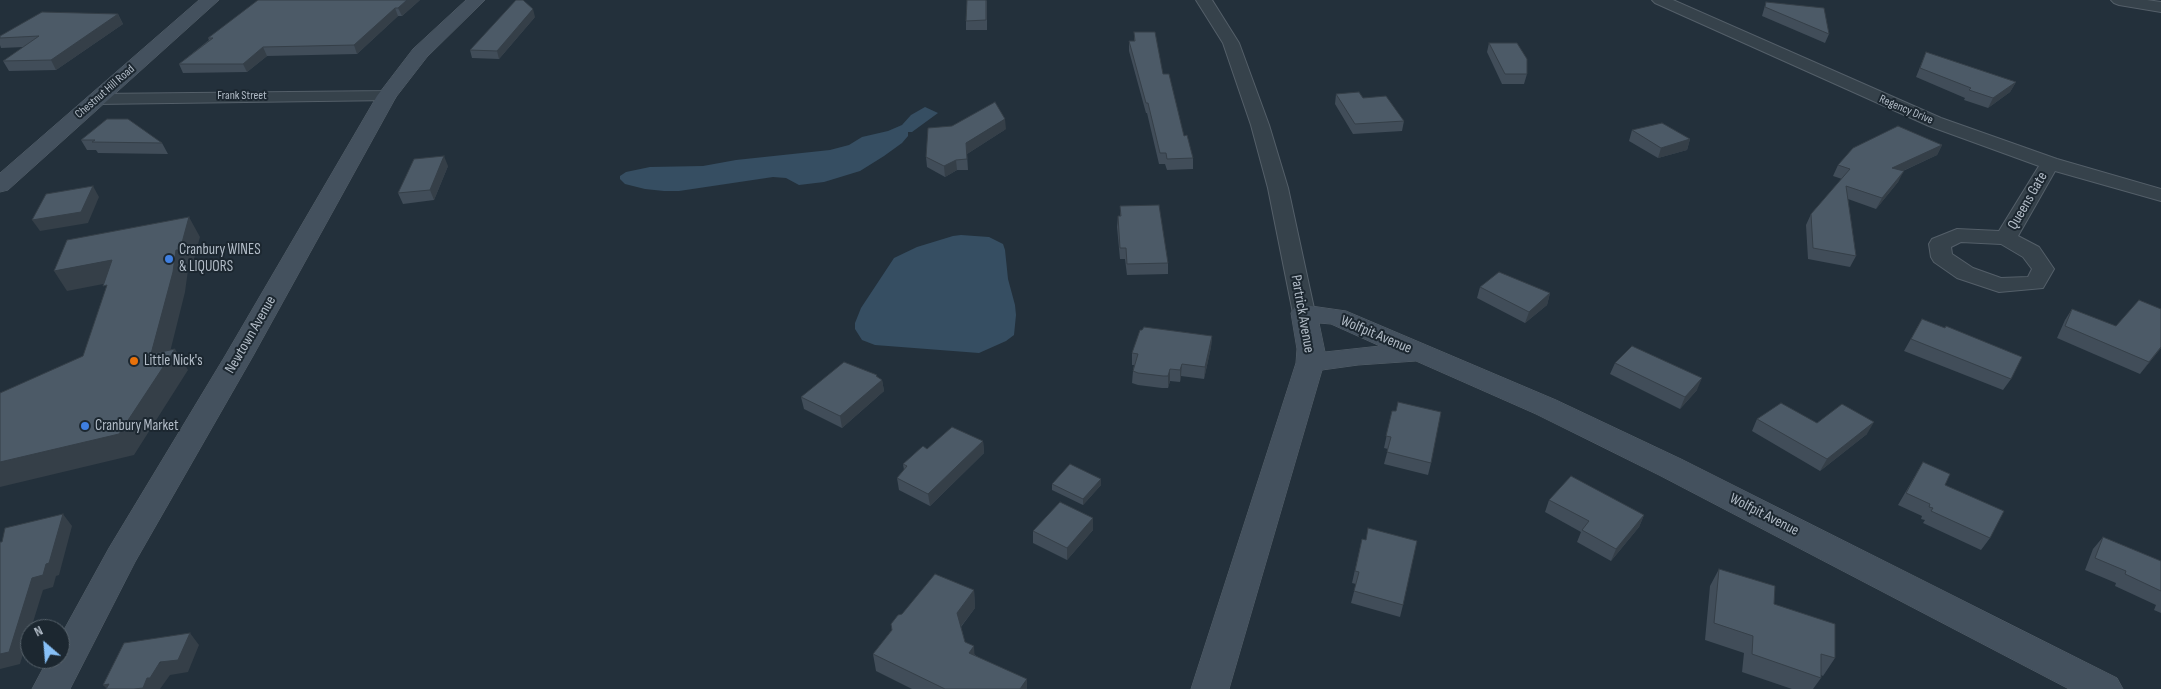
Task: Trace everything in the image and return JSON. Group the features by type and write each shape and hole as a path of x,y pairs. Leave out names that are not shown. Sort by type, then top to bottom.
{"street":[{"name":"Chestnut Hill Road","path":"0,185 210,0"},
{"name":"Newtown Avenue","path":"50,689 121,557 240,356 387,96 420,53 476,0"},
{"name":"Partrick Avenue","path":"1204,0 1231,43 1260,125 1278,188 1310,349 1310,363 1210,689"},
{"name":"Regency Drive","path":"1660,0 1927,119 2050,163 2161,195"},
{"path":"2119,0 2161,7"},
{"name":"Frank Street","path":"97,99 238,96 387,96"},
{"name":"Queens Gate","path":"2006,238 2050,163"},
{"name":"Wolfpit Avenue","path":"1304,313 1337,317 1546,408 1670,467 2104,689"},
{"name":"Wolfpit Avenue","path":"1310,363 1358,356 1418,353"}],"water":[{"path":"925,107 938,113 912,132 908,132 908,136 902,143 860,171 824,182 799,185 786,178 773,177 679,191 664,191 625,184 620,179 620,176 626,172 650,167 703,166 736,160 830,150 849,145 862,137 888,131 902,125 911,115"},
{"path":"961,235 989,237 1003,244 1008,279 1015,305 1014,335 1006,341 979,353 875,345 862,340 855,329 855,323 861,308 894,258 917,247"}],"building":[{"path":"258,0 407,0 398,8 395,8 354,45 263,47 243,64 179,64 213,38 208,38"},
{"path":"516,0 523,0 533,9 497,51 470,50"},
{"path":"967,0 986,0 986,20 966,21"},
{"path":"1766,2 1824,8 1829,34 1765,7"},
{"path":"42,12 118,14 51,60 3,61 39,36 0,38 0,36"},
{"path":"1134,32 1155,32 1163,74 1169,74 1184,136 1187,135 1193,158 1167,159 1166,153 1160,153 1148,103 1146,103 1129,41 1135,41"},
{"path":"1489,43 1517,43 1527,59 1527,74 1505,74"},
{"path":"1926,52 2016,82 1993,98 1969,90 1971,88 1920,68"},
{"path":"1359,92 1363,98 1386,96 1404,121 1355,124 1336,94"},
{"path":"995,102 1005,119 966,143 967,159 956,160 944,166 926,157 928,128 952,126"},
{"path":"107,119 128,119 162,143 92,142 95,140 81,140"},
{"path":"1662,123 1690,139 1661,148 1632,130"},
{"path":"1898,126 1942,145 1892,168 1904,171 1882,198 1846,186 1856,256 1813,248 1811,214 1850,169 1838,165 1853,148"},
{"path":"444,156 430,190 398,193 414,159"},
{"path":"93,186 81,212 32,220 46,194"},
{"path":"1159,205 1168,263 1127,264 1126,248 1120,248 1118,216 1121,216 1120,206"},
{"path":"189,217 180,250 176,250 173,272 151,354 175,349 119,434 0,462 0,393 83,356 107,285 103,286 112,260 54,271 67,240"},
{"path":"1499,272 1550,293 1529,312 1480,287"},
{"path":"2139,300 2161,309 2161,347 2149,362 2065,326 2072,309 2116,326"},
{"path":"1922,319 1945,328 1946,326 2022,357 2011,379 1911,339"},
{"path":"1144,327 1212,336 1205,367 1182,364 1180,370 1170,369 1168,376 1133,371 1138,354 1132,353 1140,330"},
{"path":"1632,346 1702,378 1685,397 1615,363"},
{"path":"844,362 877,375 882,380 840,416 801,397"},
{"path":"1398,402 1441,412 1431,463 1387,452 1391,437 1386,436 1392,411 1396,411"},
{"path":"1781,403 1817,423 1842,404 1874,422 1827,459 1757,419"},
{"path":"952,427 983,441 928,494 897,478 907,466 903,464 923,446 927,449"},
{"path":"1923,462 1950,474 1945,485 2004,511 1990,538 1931,511 1933,508 1929,507 1930,504 1906,493"},
{"path":"1070,464 1101,479 1083,499 1052,484"},
{"path":"1571,476 1644,515 1616,549 1582,530 1589,521 1549,500"},
{"path":"1060,502 1093,518 1067,548 1033,531"},
{"path":"63,514 49,563 46,564 43,575 32,578 9,652 0,654 0,542 2,542 5,528"},
{"path":"1368,528 1417,541 1403,605 1354,591 1359,572 1355,571 1362,539 1366,540"},
{"path":"2103,537 2161,561 2161,591 2125,574 2126,571 2095,558"},
{"path":"1719,569 1775,586 1774,604 1835,624 1835,658 1821,654 1821,678 1752,654 1753,636 1714,623"},
{"path":"935,574 974,590 957,613 965,642 974,646 969,653 1027,679 1020,689 945,689 873,654 892,630 891,624 898,615 902,614"},
{"path":"190,633 178,660 160,662 150,678 147,678 143,688 106,689 109,684 103,685 124,643"}],"place":[{"name":"Cranbury WINES & LIQUORS","path":"169,259"},
{"name":"Little Nick's","path":"134,361"},
{"name":"Cranbury Market","path":"85,426"}]}
